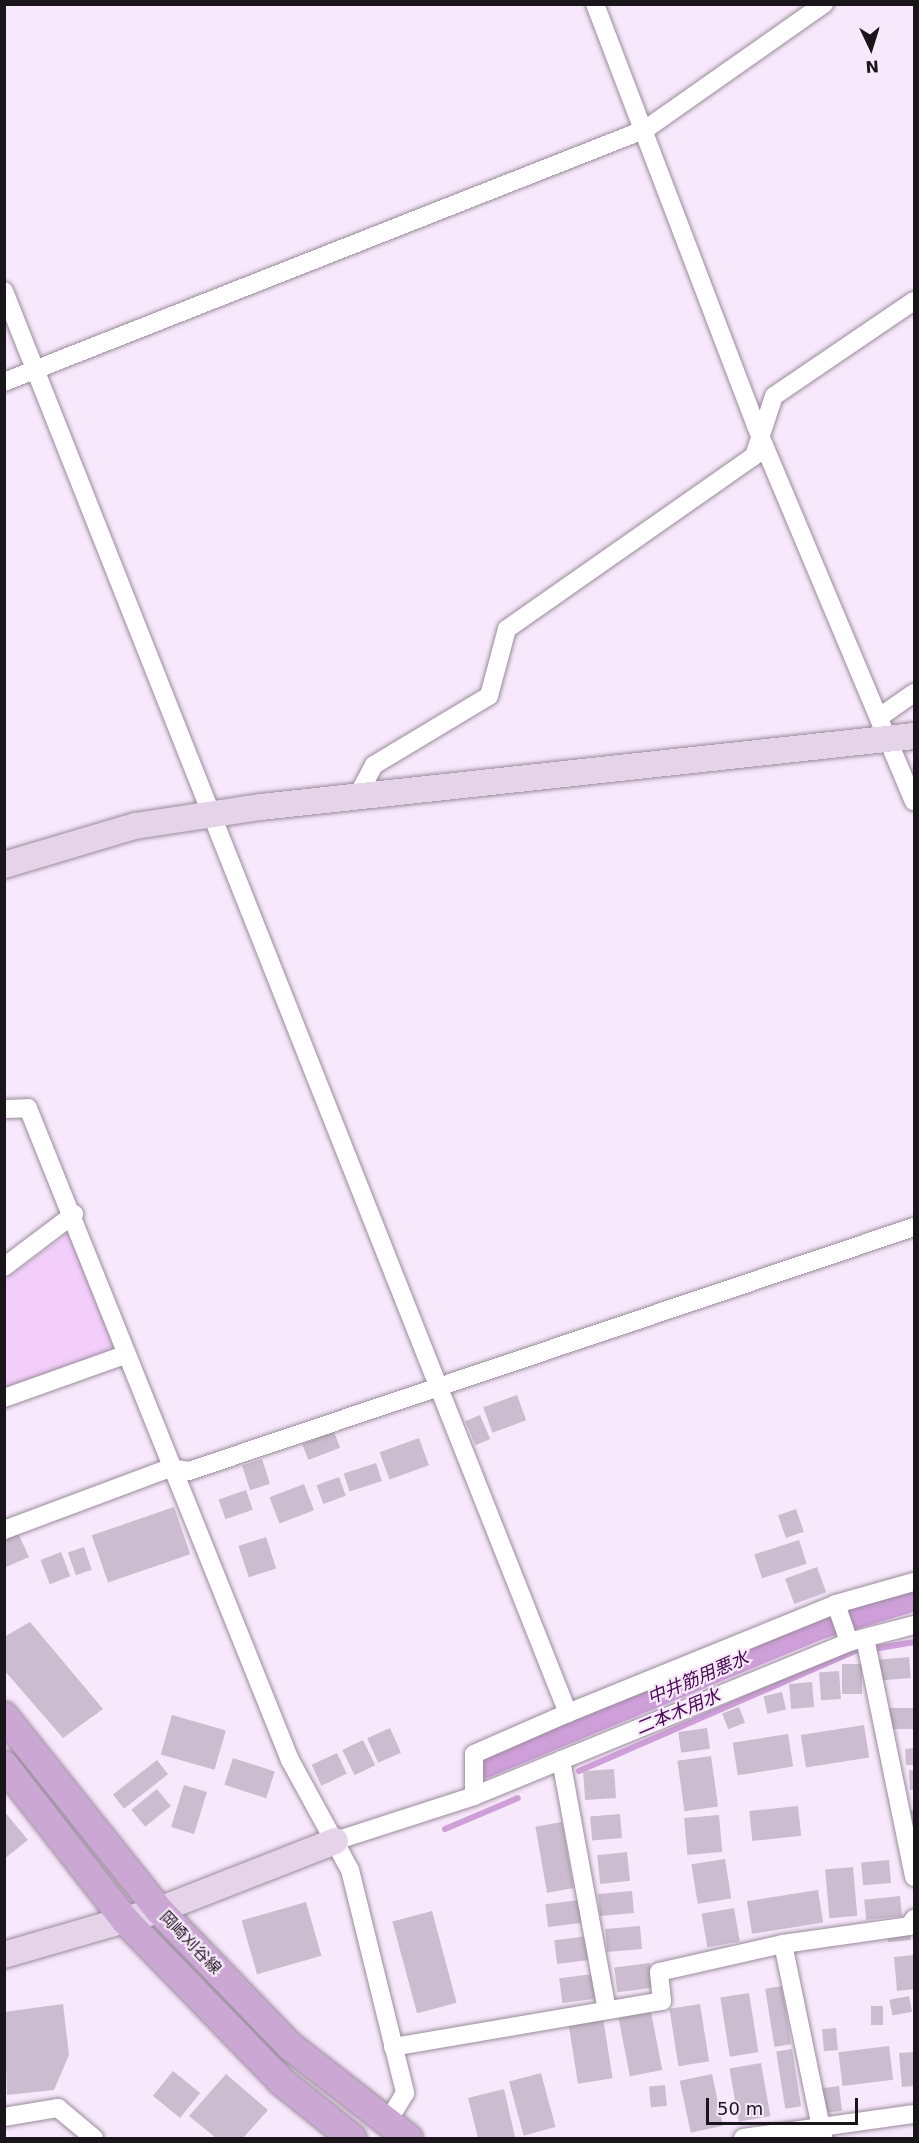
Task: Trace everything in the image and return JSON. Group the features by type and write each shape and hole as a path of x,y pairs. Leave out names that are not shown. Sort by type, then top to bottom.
{"main road":[{"name":"岡崎刈谷線","path":"4,1716 159,1910 290,2046 397,2132"},
{"name":"岡崎刈谷線","path":"4,1765 125,1920 282,2082 352,2139"}],"street":[{"path":"595,4 646,129 760,435 895,730 915,801"},
{"path":"4,382 646,129 824,4"},
{"path":"4,291 214,814 568,1713"},
{"path":"358,795 374,765 489,696 507,629 754,456 774,396 915,301"},
{"path":"895,730 915,693"},
{"path":"4,864 135,826 214,814 895,730"},
{"path":"4,1109 28,1108 74,1214 125,1355 290,1760 350,1870 405,2093 397,2132"},
{"path":"4,1267 74,1214"},
{"path":"4,1530 170,1468 189,1471 915,1227"},
{"path":"4,1398 125,1355"},
{"path":"474,1796 474,1754 568,1713 836,1604 915,1582"},
{"path":"836,1604 857,1640 915,1877"},
{"path":"4,1955 159,1910 335,1841 474,1796 857,1640 915,1625"},
{"path":"561,1760 608,2010"},
{"path":"393,2047 662,2001 660,1972 783,1944 909,1926 915,1919"},
{"path":"783,1944 822,2134"},
{"path":"4,2117 58,2108 94,2139"},
{"path":"743,2139 822,2134 915,2114"}],"shaded area":[{"path":"79,1225 125,1355 5,1397 5,1280"}],"building":[{"path":"517,1395 526,1420 492,1433 483,1407"},
{"path":"480,1415 490,1439 475,1445 465,1421"},
{"path":"334,1432 340,1448 308,1460 302,1444"},
{"path":"419,1438 429,1465 389,1480 380,1452"},
{"path":"262,1459 270,1484 250,1490 242,1465"},
{"path":"376,1463 382,1481 350,1492 344,1474"},
{"path":"339,1477 346,1496 323,1504 316,1485"},
{"path":"304,1484 314,1510 279,1523 269,1497"},
{"path":"246,1490 253,1510 225,1519 219,1499"},
{"path":"174,1507 190,1554 108,1583 92,1535"},
{"path":"796,1509 804,1532 786,1538 778,1515"},
{"path":"18,1533 29,1557 4,1568 4,1540"},
{"path":"266,1537 276,1568 249,1577 238,1546"},
{"path":"799,1540 807,1564 762,1578 754,1555"},
{"path":"84,1547 92,1570 76,1575 68,1553"},
{"path":"61,1552 70,1576 50,1584 40,1560"},
{"path":"817,1567 826,1592 794,1604 785,1579"},
{"path":"30,1622 103,1709 63,1738 4,1670 4,1637"},
{"path":"909,1657 911,1678 880,1681 878,1660"},
{"path":"842,1664 862,1664 862,1694 842,1694"},
{"path":"839,1671 841,1699 821,1700 819,1672"},
{"path":"812,1682 814,1707 791,1709 789,1684"},
{"path":"782,1692 786,1710 768,1714 763,1696"},
{"path":"739,1707 745,1723 728,1729 722,1713"},
{"path":"889,1708 914,1708 914,1729 889,1729"},
{"path":"172,1715 226,1730 215,1770 161,1754"},
{"path":"864,1725 869,1758 806,1768 801,1735"},
{"path":"390,1728 401,1753 378,1763 367,1738"},
{"path":"707,1728 710,1749 681,1753 678,1732"},
{"path":"788,1734 793,1767 738,1775 733,1743"},
{"path":"363,1740 375,1765 355,1775 342,1750"},
{"path":"914,1748 914,1765 906,1765 905,1749"},
{"path":"337,1753 347,1774 321,1786 312,1765"},
{"path":"711,1756 718,1807 684,1811 677,1761"},
{"path":"233,1758 275,1772 266,1798 224,1785"},
{"path":"157,1760 168,1774 124,1809 113,1794"},
{"path":"614,1769 616,1798 585,1800 583,1771"},
{"path":"909,1770 914,1770 914,1790 910,1790"},
{"path":"184,1785 207,1792 194,1834 171,1827"},
{"path":"157,1789 171,1806 145,1827 131,1810"},
{"path":"798,1806 801,1836 752,1841 749,1811"},
{"path":"910,1810 914,1810 914,1830 913,1830"},
{"path":"4,1811 28,1840 4,1859"},
{"path":"620,1814 622,1838 592,1841 590,1817"},
{"path":"719,1815 722,1852 687,1855 684,1818"},
{"path":"562,1822 574,1888 547,1893 535,1827"},
{"path":"627,1852 630,1881 600,1884 597,1855"},
{"path":"725,1859 731,1899 698,1904 691,1864"},
{"path":"889,1860 891,1883 863,1885 861,1862"},
{"path":"853,1867 857,1916 829,1918 825,1869"},
{"path":"818,1890 823,1923 752,1934 747,1901"},
{"path":"632,1891 634,1913 600,1916 598,1894"},
{"path":"900,1896 902,1916 866,1920 864,1900"},
{"path":"580,1900 583,1923 548,1927 545,1904"},
{"path":"306,1902 321,1956 257,1974 242,1920"},
{"path":"734,1908 740,1941 707,1947 702,1914"},
{"path":"432,1911 457,2003 417,2013 392,1922"},
{"path":"640,1926 642,1949 607,1952 605,1929"},
{"path":"910,1930 911,1940 888,1942 887,1932"},
{"path":"588,1936 591,1960 557,1964 554,1940"},
{"path":"914,1955 914,1989 897,1991 894,1957"},
{"path":"650,1963 653,1988 617,1992 614,1967"},
{"path":"593,1974 596,1999 562,2003 559,1978"},
{"path":"782,1986 791,2044 774,2047 765,1989"},
{"path":"749,1993 758,2052 730,2057 720,1998"},
{"path":"909,1996 912,2012 892,2016 889,2000"},
{"path":"63,2004 69,2055 54,2090 7,2095 4,2012"},
{"path":"700,2004 709,2061 678,2066 669,2009"},
{"path":"871,2006 883,2006 883,2025 871,2025"},
{"path":"651,2012 662,2070 630,2076 619,2018"},
{"path":"603,2018 613,2078 578,2084 568,2023"},
{"path":"836,2028 838,2050 824,2051 822,2029"},
{"path":"889,2046 893,2080 843,2086 838,2052"},
{"path":"792,2049 801,2106 785,2109 776,2052"},
{"path":"914,2052 914,2086 902,2087 899,2053"},
{"path":"761,2063 770,2116 739,2122 729,2069"},
{"path":"173,2071 200,2093 180,2118 153,2096"},
{"path":"541,2073 555,2127 524,2136 509,2082"},
{"path":"226,2074 268,2110 243,2138 216,2138 189,2116"},
{"path":"712,2074 723,2126 691,2133 680,2081"},
{"path":"665,2085 667,2106 651,2107 649,2086"},
{"path":"839,2086 842,2111 824,2113 821,2088"},
{"path":"504,2089 515,2137 478,2138 468,2098"}],"waterway":[{"name":"中井筋用悪水","path":"485,1767 818,1629 914,1600"},
{"name":"二本木用水","path":"873,1649 914,1642"},
{"name":"二本木用水","path":"579,1771 855,1651"},
{"name":"二本木用水","path":"445,1829 518,1798"}]}
